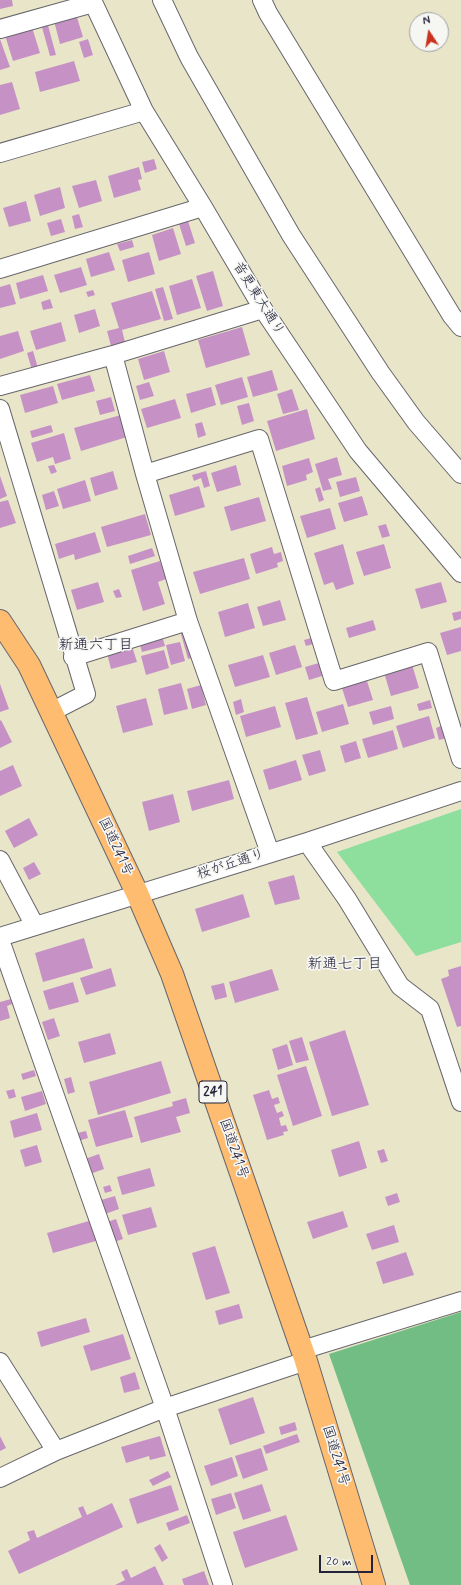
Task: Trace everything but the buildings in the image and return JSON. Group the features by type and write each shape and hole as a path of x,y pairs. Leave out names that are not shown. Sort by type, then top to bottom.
{"highway":[{"name":"国道241号","path":"0,621 29,665 137,893 172,974 304,1356 374,1585"}],"street":[{"path":"162,0 189,57 291,235 380,372 416,422 461,474"},
{"path":"262,0 268,13 444,303 461,327"},
{"path":"0,29 93,1"},
{"name":"音更東大通り","path":"93,1 144,111 263,309 358,450 461,573"},
{"path":"0,153 144,111"},
{"path":"0,269 203,207"},
{"path":"0,386 113,355 263,309"},
{"path":"113,355 145,474 188,621 270,853"},
{"path":"0,409 73,657 86,694 51,712"},
{"path":"145,474 259,439 334,681 428,652 461,759"},
{"path":"73,657 188,621"},
{"name":"桜が丘通り","path":"0,937 137,893 307,842 461,791"},
{"path":"307,842 347,899 400,986 430,1009 461,1102"},
{"path":"0,860 35,926"},
{"path":"0,940 165,1408 223,1585"},
{"path":"0,1478 56,1451 165,1408 304,1356 461,1301"},
{"path":"0,1362 56,1451"}],"green space":[{"path":"461,809 461,942 416,956 337,852"},
{"path":"461,1312 461,1585 410,1585 329,1354"}],"district":[{"name":"新通六丁目","path":"96,646"},
{"name":"新通七丁目","path":"345,965"}]}
